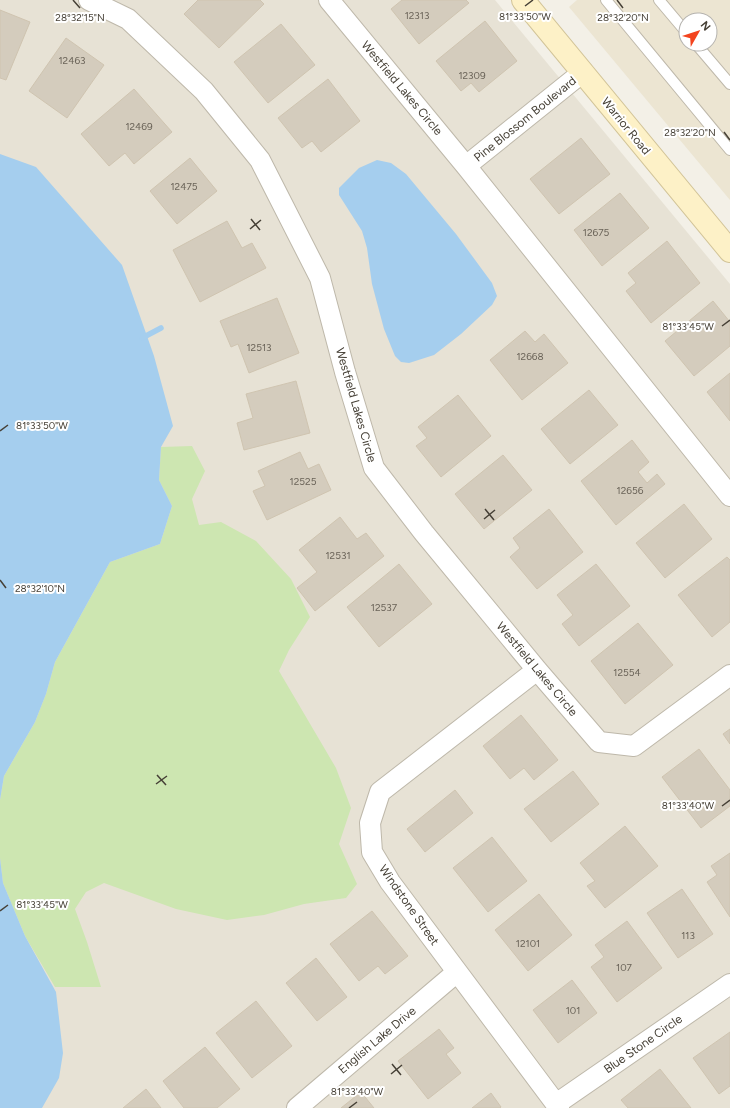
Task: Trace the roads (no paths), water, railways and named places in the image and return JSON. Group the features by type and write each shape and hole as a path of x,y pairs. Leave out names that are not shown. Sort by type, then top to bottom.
{"street":[{"name":"Westfield Lakes Circle","path":"89,0 128,19 134,24 204,91 260,160 320,278 345,372 374,468 424,533 536,670 599,742 634,746 730,676"},
{"name":"Westfield Lakes Circle","path":"329,0 466,166 730,496"},
{"name":"Warrior Road","path":"523,0 730,251"},
{"name":"Pine Blossom Boulevard","path":"466,166 582,72"},
{"name":"Windstone Street","path":"536,670 380,792 370,823 372,852 390,882 557,1106"},
{"name":"English Lake Drive","path":"297,1108 457,972"},
{"name":"Blue Stone Circle","path":"557,1106 730,984"}],"lane":[{"path":"606,0 730,150"},
{"path":"659,0 678,23"},
{"path":"703,52 730,84"}],"water":[{"path":"0,154 36,167 122,265 154,356 173,426 161,447 159,480 172,506 160,544 110,562 55,662 46,694 35,722 4,776 0,800"},
{"path":"377,160 391,163 406,174 456,234 492,283 497,296 492,305 461,334 434,355 409,363 401,362 395,356 384,329 372,284 367,248 362,231 339,195 339,188 359,168"},
{"path":"0,858 3,883 25,936 56,992 63,1053 59,1078 42,1108 0,1108"}],"waterway":[{"path":"142,338 161,328"}]}
